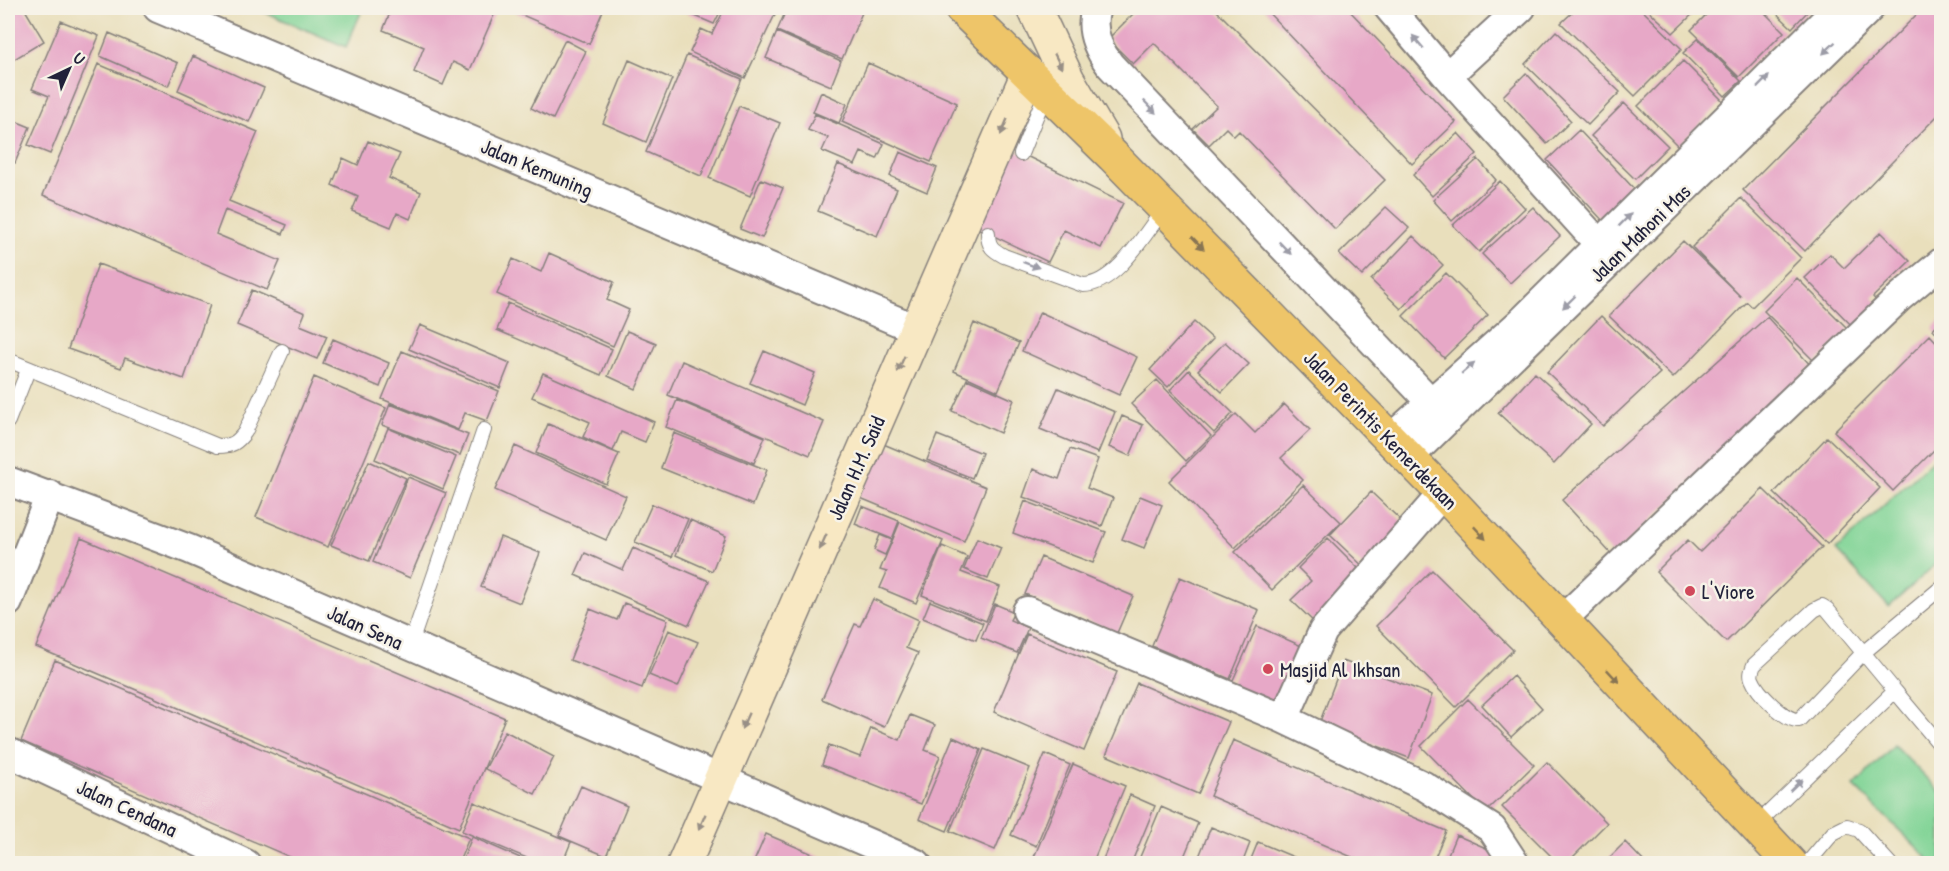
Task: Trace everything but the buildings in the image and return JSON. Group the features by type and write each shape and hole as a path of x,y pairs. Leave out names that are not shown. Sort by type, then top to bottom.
{"main road":[{"name":"Jalan Perintis Kemerdekaan","path":"961,8 1113,156 1443,493 1560,621 1791,864"}],"street":[{"name":"Jalan Kemuning","path":"158,8 916,329"},
{"path":"1034,8 1068,80 1113,156"},
{"path":"1096,8 1093,16 1096,47 1110,65 1439,411"},
{"path":"1389,8 1447,76 1600,245"},
{"path":"1447,76 1521,8"},
{"name":"Jalan Mahoni Mas","path":"1439,411 1521,322 1838,8"},
{"name":"Jalan Mahoni Mas","path":"1399,449 1870,8"},
{"name":"Jalan H.M. Said","path":"684,864 916,329 1037,82"},
{"path":"1560,621 1900,297 1941,261"},
{"name":"Jalan Sena","path":"8,481 189,549 917,864"},
{"path":"1284,719 1323,630 1443,493"},
{"path":"8,602 50,495"},
{"path":"1027,611 1284,719 1453,802 1492,829 1515,864"},
{"name":"Jalan Cendana","path":"8,752 246,864"}],"lane":[{"path":"1021,154 1037,82"},
{"path":"988,233 988,243 993,250 1004,256 1083,285 1096,285 1111,275 1164,209"},
{"path":"8,360 218,446 229,446 237,442 245,432 282,351"},
{"path":"8,421 28,370"},
{"path":"410,646 484,430"},
{"path":"1941,586 1863,653 1799,720 1783,716 1751,677 1754,665 1818,606 1827,609 1863,653 1941,747"},
{"path":"1755,826 1895,691"},
{"path":"1807,864 1833,833 1847,826 1859,830 1890,864"}],"green space":[{"path":"255,8 363,8 346,47"},
{"path":"1941,452 1941,559 1889,607 1836,550"},
{"path":"1894,745 1941,793 1941,863 1933,863 1854,786"}],"place":[{"name":"L'Viore","path":"1690,591"},
{"name":"Masjid Al Ikhsan","path":"1268,669"}]}
